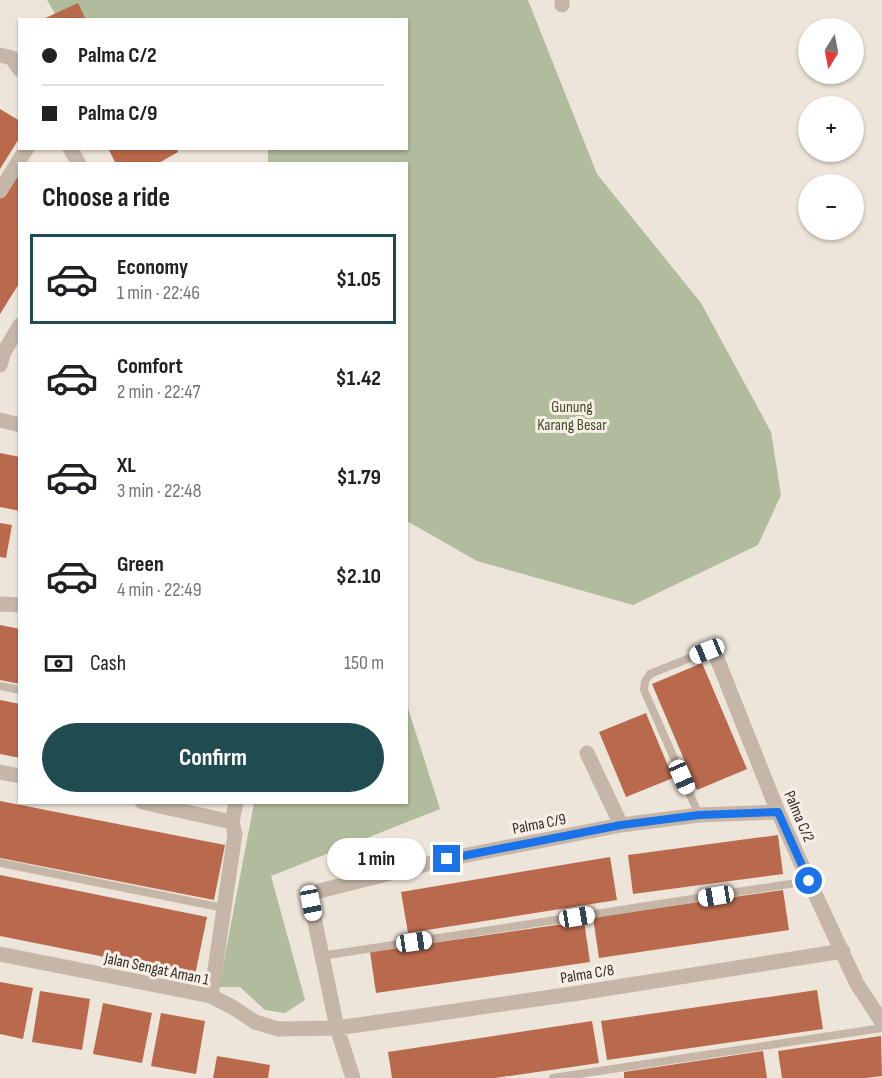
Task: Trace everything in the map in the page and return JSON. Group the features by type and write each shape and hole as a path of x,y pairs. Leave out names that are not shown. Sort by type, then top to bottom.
{"street":[{"path":"0,55 12,58 18,67"},
{"path":"0,190 18,162"},
{"path":"0,365 4,352 18,328"},
{"path":"0,420 18,424"},
{"path":"0,604 18,604"},
{"name":"Palma C/2","path":"712,652 716,656 778,812 809,881 857,984 882,1022"},
{"path":"587,753 621,825"},
{"path":"0,772 18,776"},
{"path":"151,804 232,822"},
{"path":"211,996 235,834 232,822 236,804"},
{"name":"Palma C/9","path":"321,956 311,903 312,896 319,891 447,859 621,825 699,815 778,812"},
{"name":"Palma C/8","path":"337,1028 579,993 843,951"},
{"name":"Jalan Sengat Aman 1","path":"0,954 211,996 255,1022 278,1029 337,1028"},
{"path":"321,956 337,1028 353,1078"}],"lane":[{"path":"699,815 644,690 645,681 650,674 707,651 712,652"},
{"path":"0,686 18,690"},
{"path":"0,863 224,908"},
{"path":"321,956 809,881"},
{"path":"553,1078 882,1028"}],"green space":[{"name":"Gunung Karang Besar","path":"47,0 528,0 597,174 701,303 771,432 781,495 758,545 633,605 477,561 408,522 408,162 268,162 268,150 408,150 408,18 57,18"},
{"path":"408,708 440,809 271,876 305,1000 285,1013 265,1010 240,987 219,987 254,804 408,804"}],"building":[{"path":"78,3 85,18 45,18"},
{"path":"0,109 18,120 18,140 0,169"},
{"path":"109,150 177,150 178,152 160,162 115,162"},
{"path":"14,173 18,175 18,285 0,314 0,196"},
{"path":"0,453 18,457 18,511 0,507"},
{"path":"0,523 12,525 6,558 0,557"},
{"path":"0,625 18,629 18,684 0,680"},
{"path":"702,663 747,769 697,790 652,684"},
{"path":"0,700 18,704 18,758 0,754"},
{"path":"646,713 673,778 626,797 599,732"},
{"path":"0,801 225,845 214,900 0,858"},
{"path":"778,835 783,874 633,894 628,855"},
{"path":"610,857 617,900 408,933 401,892"},
{"path":"0,875 207,917 195,975 0,936"},
{"path":"783,890 789,930 599,958 593,917"},
{"path":"584,921 590,962 376,993 370,952"},
{"path":"0,982 33,988 23,1039 0,1034"},
{"path":"817,990 823,1029 607,1060 601,1021"},
{"path":"40,991 90,999 82,1050 32,1042"},
{"path":"103,1003 152,1013 142,1063 93,1054"},
{"path":"161,1013 205,1021 196,1074 151,1066"},
{"path":"592,1021 599,1063 495,1078 392,1078 388,1052"},
{"path":"881,1036 882,1076 782,1078 778,1051"},
{"path":"763,1051 767,1078 624,1078 624,1072"},
{"path":"217,1056 270,1065 268,1078 213,1078"}],"route":[{"path":"447,859 621,825 699,815 778,812 809,881"}]}
